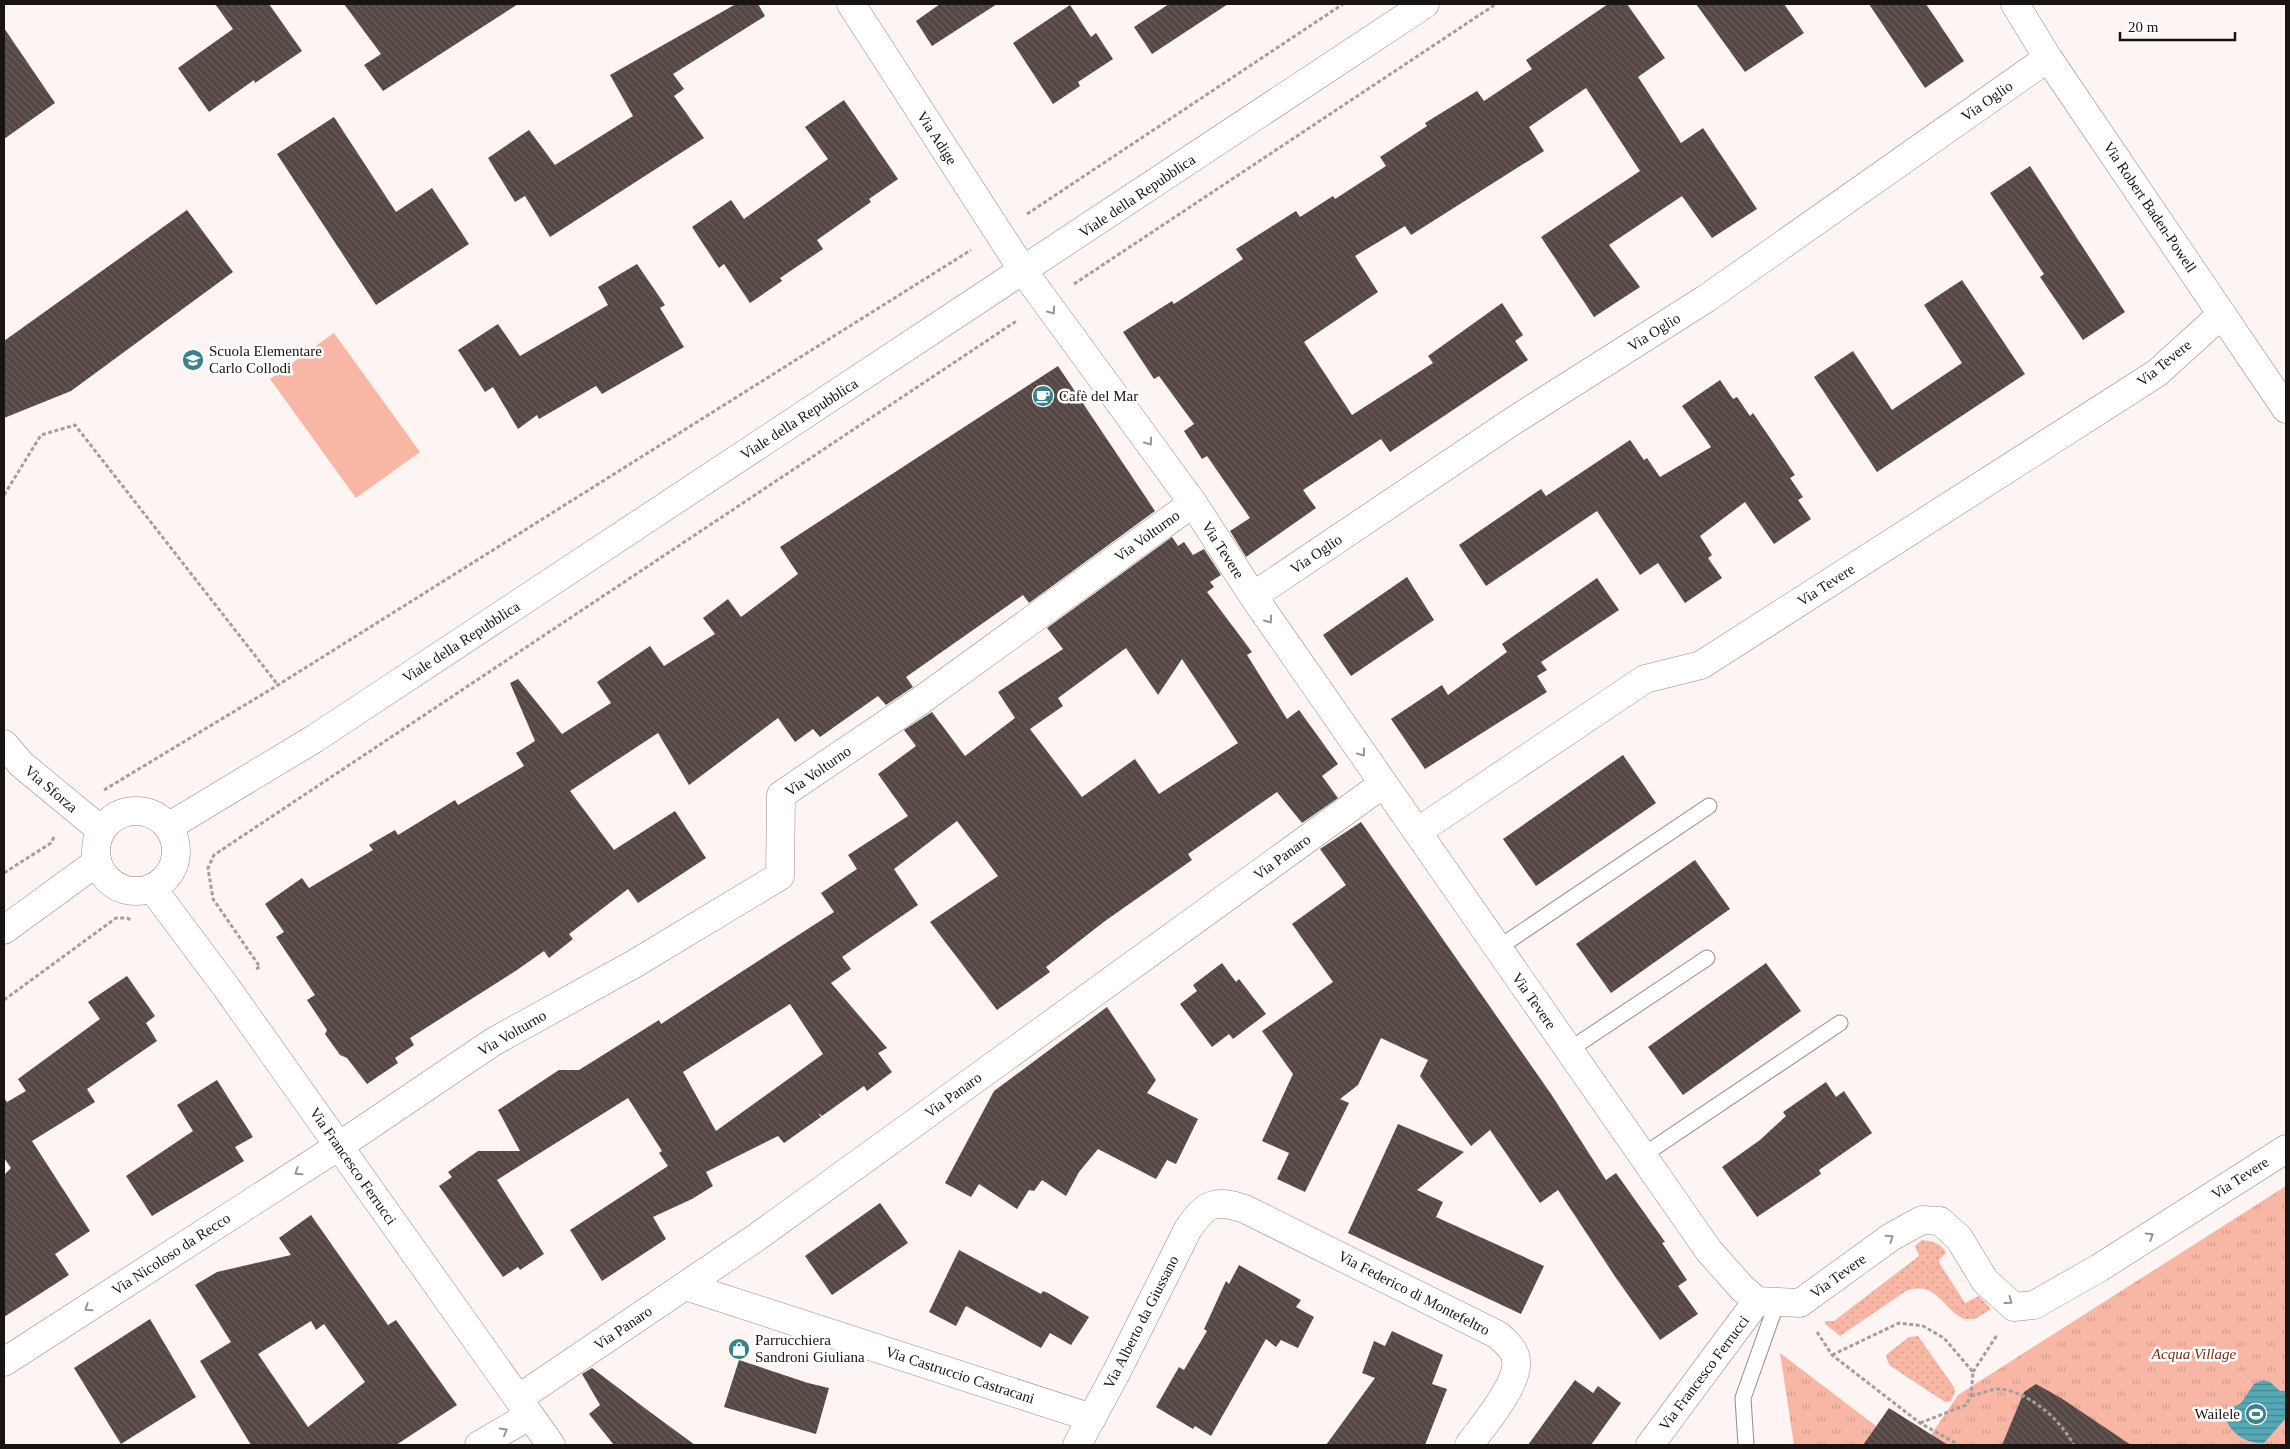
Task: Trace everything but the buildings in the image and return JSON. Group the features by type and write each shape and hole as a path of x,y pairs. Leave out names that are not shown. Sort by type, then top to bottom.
{"street":[{"name":"Via Adige","path":"851,4 1024,272"},
{"name":"Viale della Repubblica","path":"168,827 314,739 1024,272 1425,4"},
{"name":"Via Robert Baden-Powell","path":"2015,4 2048,58 2286,409"},
{"name":"Via Oglio","path":"1253,596 1513,421 1707,298 2048,58"},
{"name":"Via Tevere","path":"1024,272 1193,503 1253,596 1709,1251 1742,1288 1778,1302 1922,1220 1940,1221 1959,1238 1985,1281 2014,1307 2034,1305 2099,1268 2286,1148"},
{"name":"Via Tevere","path":"1417,832 1645,679 1701,665 2157,373 2222,314"},
{"name":"Via Volturno","path":"339,1146 492,1042 634,964 780,876 781,796 920,701 1193,503"},
{"name":"Via Sforza","path":"4,744 21,764 101,830"},
{"name":"Via Panaro","path":"480,1445 524,1407 686,1286 757,1237 1383,784"},
{"path":"131,811 152,814 168,827 175,842 175,861 167,877 152,888 143,891 133,891 114,885 104,875 97,862 96,846 101,830 112,818 131,811"},
{"path":"4,930 97,862"},
{"name":"Via Francesco Ferrucci","path":"152,888 339,1146 551,1445"},
{"name":"Via Nicoloso da Recco","path":"4,1362 339,1146"},
{"name":"Via Federico di Montefeltro","path":"1211,1204 1227,1203 1245,1209 1498,1335 1511,1347 1516,1361 1514,1376 1500,1402 1469,1445"},
{"name":"Via Alberto da Giussano","path":"1077,1445 1116,1374 1188,1229 1198,1214 1211,1204"},
{"name":"Via Castruccio Castracani","path":"686,1286 1092,1418"},
{"name":"Via Francesco Ferrucci","path":"1650,1445 1778,1302"}],"lane":[{"path":"1498,948 1709,806"},
{"path":"1569,1050 1706,958"},
{"path":"1642,1156 1840,1023"},
{"path":"1746,1445 1743,1398 1778,1302"}],"path":[{"path":"97,788 105,790 278,685 998,233 1343,4"},
{"path":"214,855 1496,4"},
{"path":"4,495 41,435 74,425 278,685"},
{"path":"4,873 51,843 56,835 52,826"},
{"path":"4,1000 102,930"},
{"path":"1778,1302 1832,1355 1920,1423 1959,1445"},
{"path":"1920,1423 1966,1405 1971,1396 1973,1372 2014,1307"},
{"path":"1832,1355 1900,1323 1923,1326 1944,1338 1973,1372"},
{"path":"1971,1396 2000,1389 2041,1406 2067,1433 2074,1445"}],"green space":[{"path":"334,333 420,452 356,498 270,379"},
{"name":"Acqua Village","path":"2286,1186 2286,1445 1924,1445 1958,1395"},
{"path":"1922,1240 1936,1243 1942,1247 1946,1253 1939,1260 1940,1264 1965,1303 1979,1296 1991,1309 1975,1319 1964,1319 1932,1292 1925,1289 1916,1289 1906,1291 1840,1336 1825,1324 1825,1321 1834,1321 1919,1256 1915,1246"},
{"path":"1918,1336 1954,1387 1955,1392 1951,1401 1945,1402 1889,1365 1886,1355 1909,1337"},
{"path":"1780,1353 1901,1445 1794,1445"}],"water":[{"name":"Wailele","path":"2263,1380 2270,1382 2280,1391 2286,1391 2286,1418 2264,1443 2250,1442 2232,1430 2226,1418 2226,1411 2241,1403 2254,1384"}],"place":[{"name":"Scuola Elementare Carlo Collodi","path":"193,360"},
{"name":"Cafè del Mar","path":"1043,396"},
{"name":"Parrucchiera Sandroni Giuliana","path":"739,1349"},
{"name":"Wailele","path":"2256,1414"}]}
